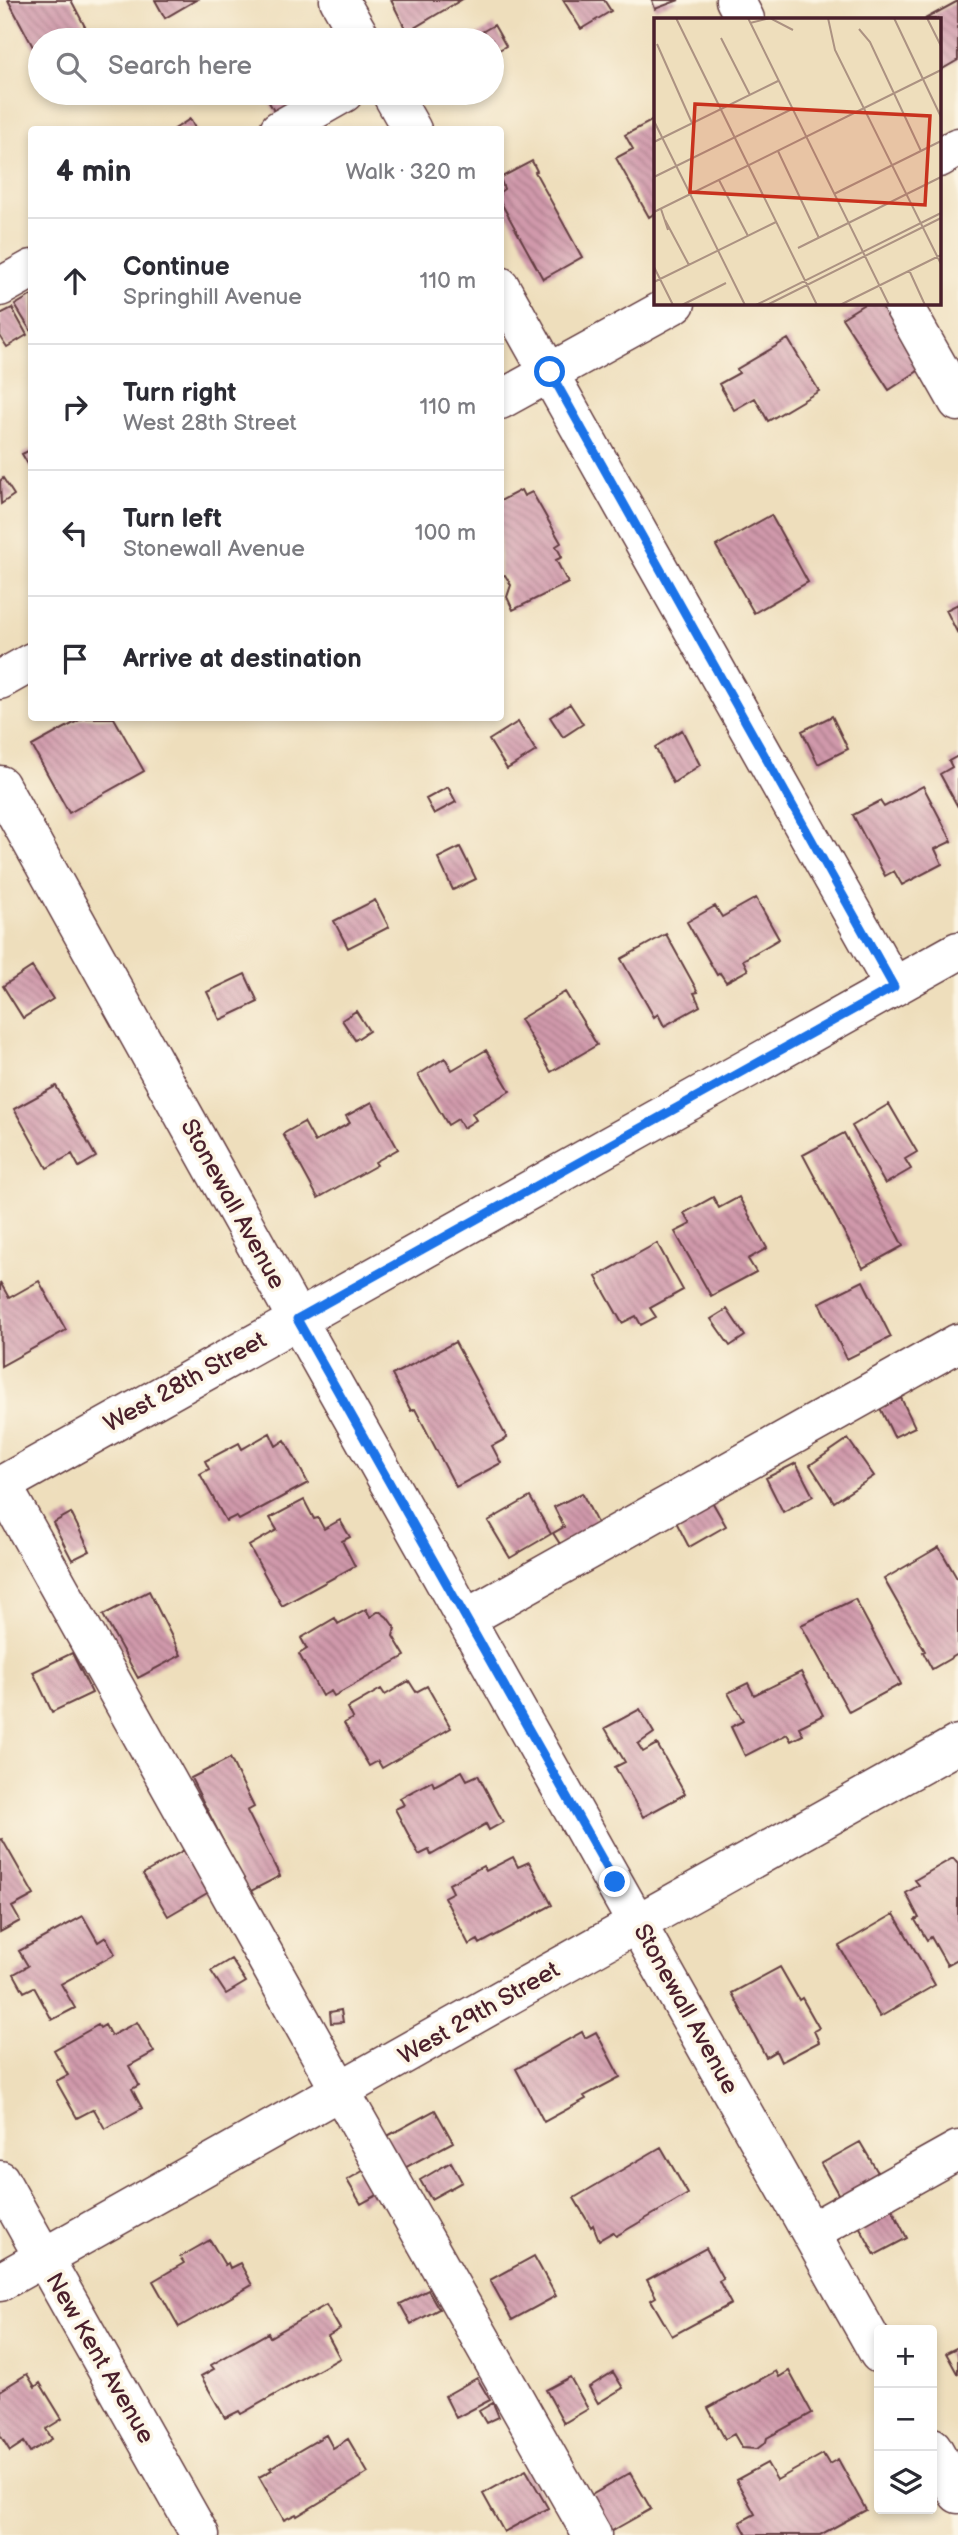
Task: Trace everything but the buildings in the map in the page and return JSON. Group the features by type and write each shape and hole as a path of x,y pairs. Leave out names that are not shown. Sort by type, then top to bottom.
{"street":[{"path":"339,0 355,28"},
{"path":"735,0 745,18"},
{"path":"286,126 323,105"},
{"path":"398,105 410,126"},
{"path":"940,157 958,147"},
{"path":"0,287 28,271"},
{"path":"504,293 894,987"},
{"path":"504,398 674,304"},
{"path":"903,304 958,402"},
{"path":"0,680 28,664"},
{"name":"Stonewall Avenue","path":"0,785 874,2345"},
{"name":"West 28th Street","path":"1,1485 958,951"},
{"path":"467,1618 958,1343"},
{"path":"1,1485 592,2535"},
{"name":"West 29th Street","path":"0,2282 958,1744"},
{"path":"811,2232 958,2150"},
{"name":"New Kent Avenue","path":"0,2180 200,2535"},
{"path":"934,2451 958,2494"}],"route":[{"path":"550,372 894,987 297,1319 615,1882"}]}
